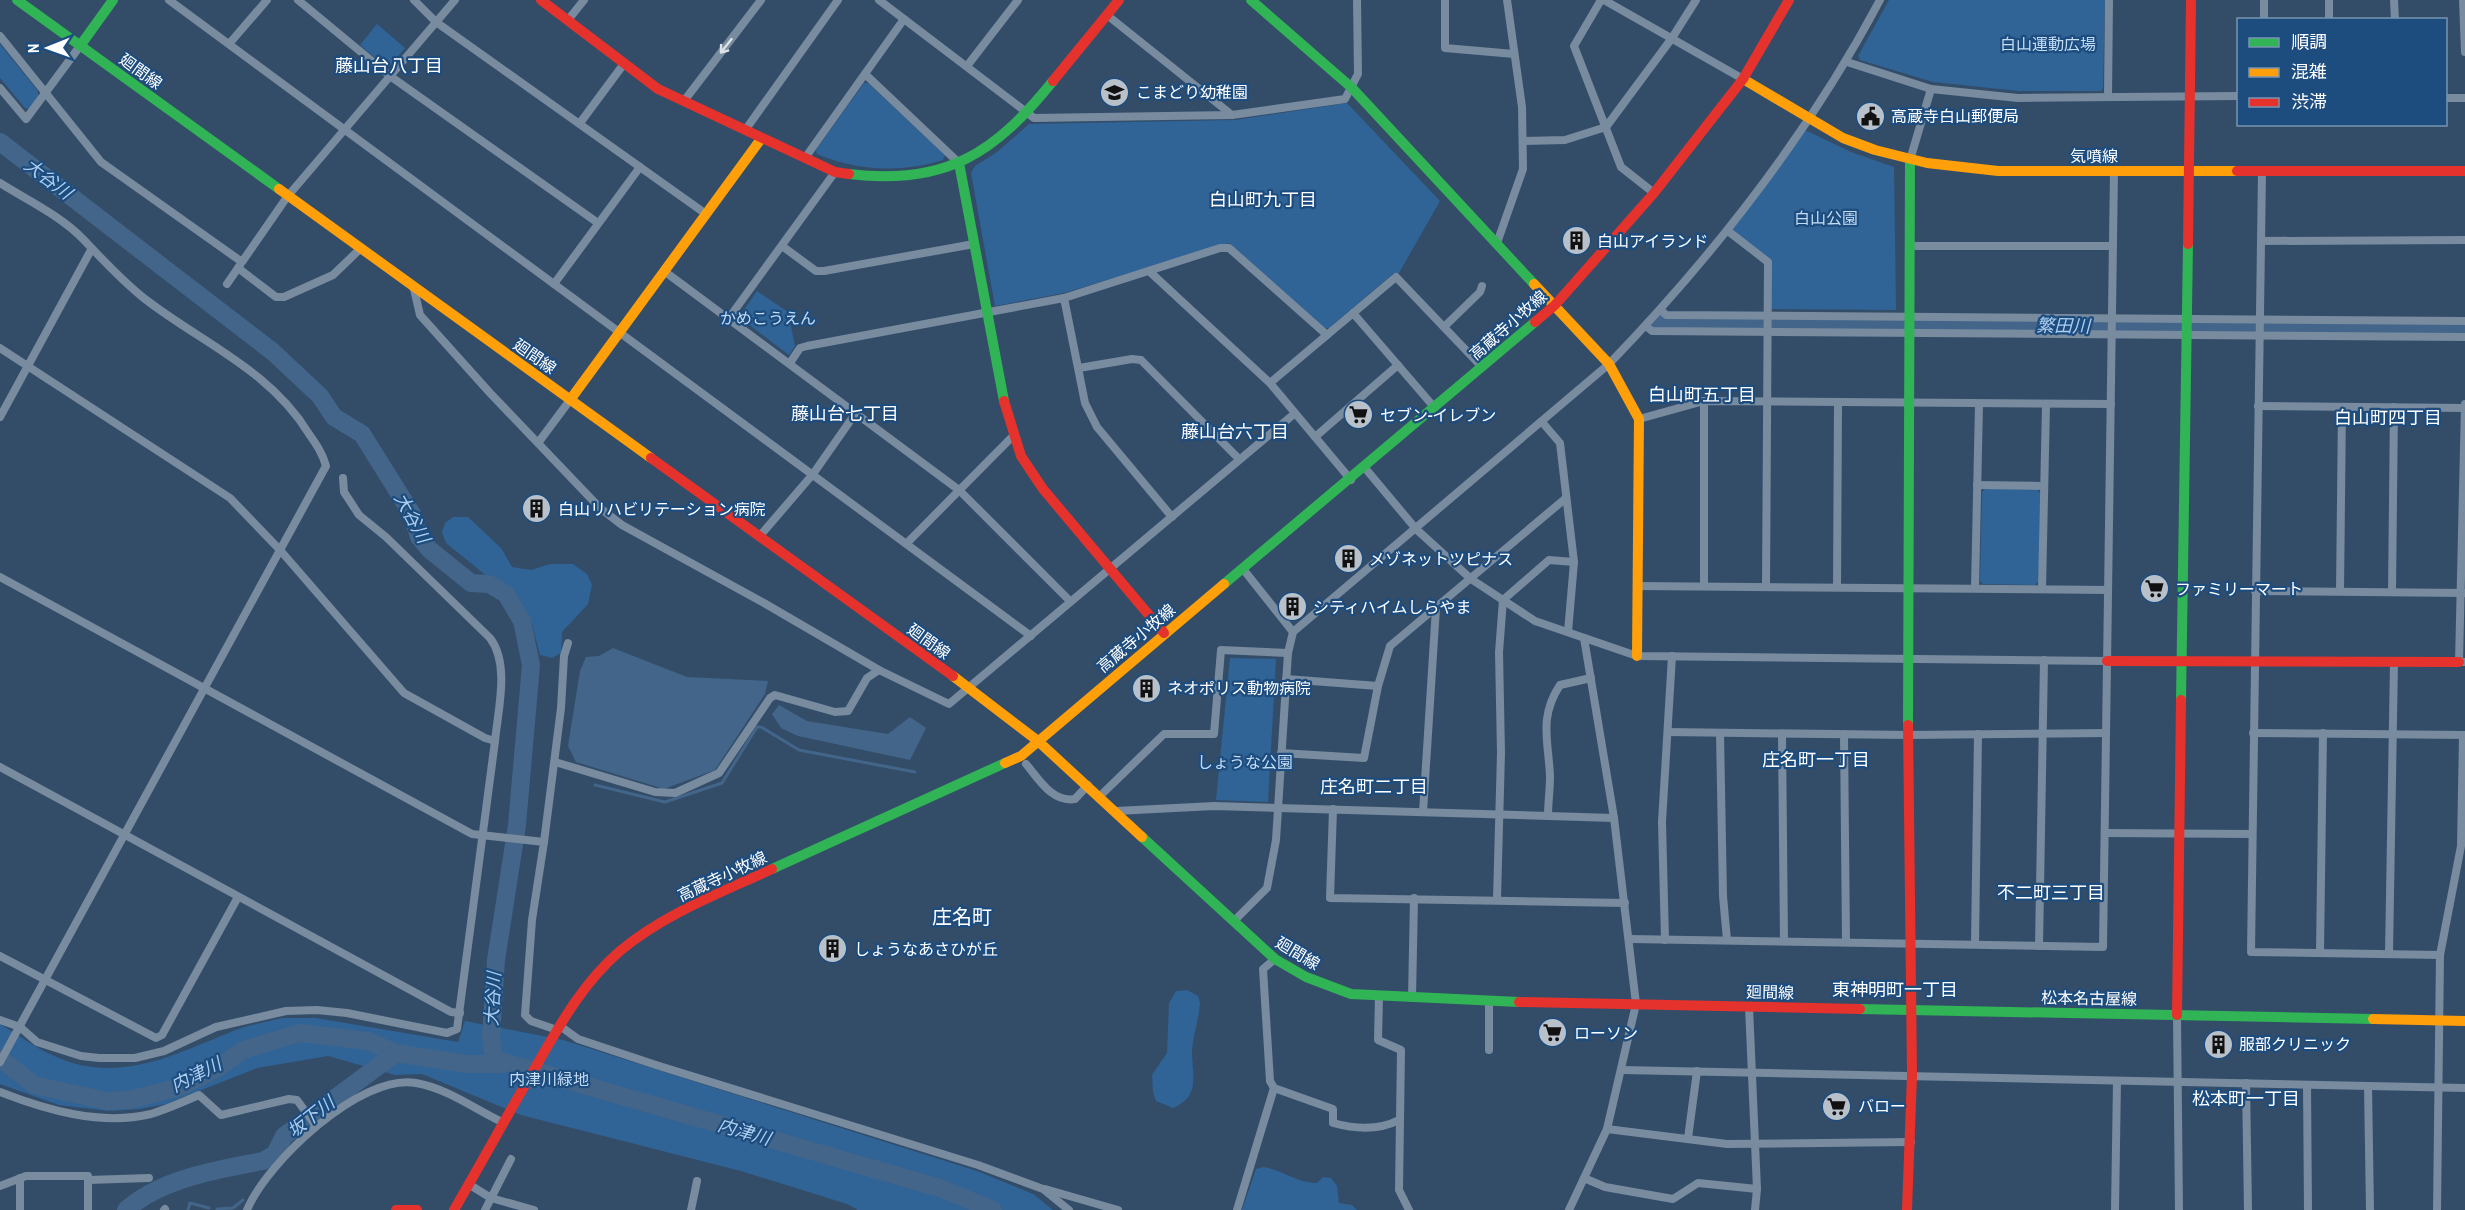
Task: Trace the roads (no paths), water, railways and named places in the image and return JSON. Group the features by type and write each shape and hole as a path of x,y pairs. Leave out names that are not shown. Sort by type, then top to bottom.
{"street":[{"name":"廻間線","path":"17,0 969,688 1038,741 1088,785 1275,959 1328,987 1351,994 1488,1001 1912,1010"},
{"path":"0,88 26,119 113,0"},
{"path":"169,0 1031,636"},
{"path":"229,44 267,0"},
{"path":"298,0 390,76 598,223"},
{"path":"414,0 436,22 706,214"},
{"path":"226,284 287,197 455,0"},
{"path":"541,0 623,65 658,89 835,172 867,177 900,178 926,174 959,163 993,144 1027,113 1119,0"},
{"path":"568,20 584,0"},
{"path":"684,101 761,0"},
{"path":"746,129 838,0"},
{"path":"879,0 1034,118 1232,115 1345,99 1358,74 1357,0"},
{"path":"968,66 1017,0"},
{"path":"1251,0 1352,87 1610,364 1639,419 1637,656"},
{"path":"1445,0 1445,48 1514,54"},
{"path":"1497,243 1522,169 1523,141 1507,0"},
{"path":"1654,193 1622,167 1574,46 1602,0 1743,79"},
{"path":"1523,141 1565,140 1606,127 1672,38 1696,0"},
{"name":"高蔵寺小牧線","path":"454,1210 557,1030 588,983 620,951 652,928 691,906 1021,756 1164,633 1351,480 1555,305 1654,193 1743,79 1789,0"},
{"path":"1234,921 1267,888 1276,840 1288,652 1293,632 1610,364 1661,310 1728,231 1808,119 1847,62 1880,0"},
{"path":"2108,97 2109,0"},
{"path":"2179,1210 2177,1015 2191,0"},
{"path":"2264,0 2264,18"},
{"path":"2329,0 2329,18"},
{"path":"2394,0 2395,18"},
{"path":"2463,0 2465,52"},
{"path":"1107,15 1232,115"},
{"path":"805,158 904,19"},
{"path":"0,36 101,162 240,265 276,297 284,297 333,275 360,249"},
{"path":"1847,62 1931,89 2018,98 2237,96"},
{"path":"580,123 623,65"},
{"path":"865,74 959,163 1002,395 1021,456 1043,489 1164,633"},
{"name":"気噴線","path":"1743,79 1808,119 1858,144 1910,160 1954,168 1998,171 2465,171"},
{"path":"1907,1210 1912,1075 1907,658 1911,332 1910,160 1931,89"},
{"path":"2447,98 2465,98"},
{"path":"538,443 761,139"},
{"path":"554,284 640,167"},
{"path":"1630,939 2103,947 2114,171"},
{"path":"2262,171 2251,952 2440,955"},
{"path":"729,318 835,172"},
{"path":"0,183 49,213 82,238 91,250 147,300 235,358 284,399 300,418 324,458 326,466 0,1062"},
{"path":"1728,231 1768,262 1766,586"},
{"path":"2261,241 2465,240"},
{"path":"782,246 816,271 824,272 974,244"},
{"path":"1911,246 2113,246"},
{"path":"790,363 800,348 807,346 1064,298 1220,248 1228,248 1327,335"},
{"path":"0,417 91,250"},
{"path":"664,271 959,490 1070,601"},
{"path":"1149,271 1270,383 1351,480"},
{"path":"1270,383 1396,277 1482,367"},
{"path":"1444,327 1480,292 1482,286"},
{"path":"414,289 420,315 600,508 622,525 764,603 879,670 949,704 1294,414"},
{"path":"1064,298 1085,403 1097,427 1172,517"},
{"path":"1661,310 1666,315 2465,321"},
{"path":"1353,313 1434,407"},
{"path":"1646,326 1652,331 2465,337"},
{"path":"0,348 230,498 280,550 404,693 485,738 495,741"},
{"path":"1079,368 1132,359 1141,360 1239,459"},
{"path":"1315,436 1398,365"},
{"path":"1639,419 1704,401 2111,404"},
{"path":"1704,401 1704,585"},
{"path":"1837,587 1838,402"},
{"path":"1975,588 1979,404"},
{"path":"2042,589 2046,405"},
{"path":"1365,468 1416,529 1471,579 1535,621 1637,656 2462,662 2465,406 2394,408 2258,406"},
{"path":"2340,591 2342,407"},
{"path":"2392,591 2394,408"},
{"path":"759,537 813,474 855,414"},
{"path":"1542,423 1560,443 1574,562 1568,632"},
{"path":"907,543 1013,436"},
{"path":"0,1020 20,1028 36,1042 81,1056 135,1058 164,1051 216,1027 286,1011 316,1010 347,1013 447,1033 457,1029 467,935 484,836 495,741 500,662 495,645 386,537 359,515 344,492 343,478"},
{"path":"1977,485 2044,486"},
{"path":"1281,753 1364,758 1378,686 1390,646 1566,498"},
{"path":"1497,899 1501,753 1499,652 1503,600 1549,560 1574,562"},
{"path":"1243,569 1293,632"},
{"path":"0,577 472,834 544,842"},
{"path":"1637,586 2108,590"},
{"path":"2255,591 2463,593"},
{"path":"1424,812 1436,608"},
{"path":"1569,1210 1606,1130 1636,1004 1614,818 1584,638"},
{"path":"568,643 564,656 555,762 530,938 525,1015 531,1021 645,1062 978,1165 1043,1189 1058,1191 1118,1210"},
{"path":"1100,796 1164,734 1214,734 1221,650 1288,652"},
{"path":"1665,940 1662,822 1672,656"},
{"path":"2040,946 2044,660"},
{"path":"2389,954 2394,662"},
{"path":"555,762 655,792 675,793 719,773 770,698 775,695 835,712 848,711 867,678 879,670"},
{"path":"1286,678 1378,686"},
{"path":"1548,815 1550,778 1544,735 1555,693 1560,685 1591,678"},
{"path":"1668,732 1908,735 2106,733"},
{"path":"1720,733 1723,897 1727,940"},
{"path":"2253,733 2464,735 2461,846 2440,955 2437,1210"},
{"path":"2320,952 2323,733"},
{"path":"1782,734 1784,941"},
{"path":"1845,734 1846,942"},
{"path":"1975,944 1978,734"},
{"path":"1026,764 1042,786 1068,799 1075,799 1088,785"},
{"path":"0,767 450,1012 460,1014"},
{"path":"1116,811 1214,806 1614,818"},
{"path":"1333,809 1330,898 1497,899 1625,903"},
{"path":"2105,833 2252,834"},
{"path":"0,956 148,1036 162,1035 238,897"},
{"path":"1412,998 1414,898"},
{"path":"1237,1210 1274,1089 1270,1081 1263,969 1275,959"},
{"path":"1379,996 1378,1040 1401,1050 1399,1190 1409,1210"},
{"path":"1488,1001 1489,1050"},
{"path":"1749,1007 1757,1189 1755,1210"},
{"name":"松本名古屋線","path":"1912,1010 2465,1022"},
{"path":"1622,1070 2465,1088"},
{"path":"1688,1138 1697,1071"},
{"path":"2115,1210 2117,1081"},
{"path":"247,1210 260,1187 315,1124 373,1090 389,1084 414,1083 439,1089 505,1121"},
{"path":"2246,1083 2248,1210"},
{"path":"2307,1085 2308,1210"},
{"path":"2368,1086 2370,1210"},
{"path":"1274,1089 1333,1109 1333,1123 1360,1130 1388,1126 1399,1120"},
{"path":"0,1092 36,1105 101,1117 148,1114 199,1095 221,1114 289,1099 297,1100 315,1124"},
{"path":"1606,1130 1727,1144 1911,1142"},
{"path":"485,1210 511,1159"},
{"path":"0,1186 26,1176 88,1176 88,1210"},
{"path":"20,1178 20,1210"},
{"path":"88,1180 149,1178"},
{"path":"1584,1178 1605,1186 1673,1199 1698,1183 1757,1189"},
{"path":"690,1210 697,1180"},
{"path":"470,1185 491,1198 534,1210"},
{"path":"1043,1189 1069,1210"},
{"path":"396,1210 417,1210"}],"waterway":[{"name":"大谷川","path":"0,142 273,352 320,396 334,417 362,434 412,514 419,537 430,550 471,583 489,584 506,594 522,621 531,665 517,825 496,960 491,1037 494,1059 940,1188 993,1210"},
{"name":"繁田川","path":"1660,322 2465,330"},
{"path":"595,785 665,802 722,783 757,727 761,727 799,750 915,772"},
{"name":"内津川","path":"0,1058 34,1085 107,1101 129,1100 180,1087 218,1068 243,1050 300,1033 368,1041 396,1053"},
{"name":"坂下川","path":"126,1210 140,1199 173,1183 209,1172 263,1161 275,1154 284,1136 396,1053 466,1064 502,1064"},
{"name":"坂下川","path":"262,1167 263,1161"},
{"path":"217,1209 233,1208 243,1200"},
{"path":"188,1210 190,1203 209,1208"}],"place":[{"name":"こまどり幼稚園","path":"1115,92"},
{"name":"高蔵寺白山郵便局","path":"1870,116"},
{"name":"白山アイランド","path":"1576,241"},
{"name":"セブン-イレブン","path":"1359,415"},
{"name":"白山リハビリテーション病院","path":"537,509"},
{"name":"メゾネットツピナス","path":"1348,559"},
{"name":"ファミリーマート","path":"2154,589"},
{"name":"シティハイムしらやま","path":"1292,607"},
{"name":"ネオポリス動物病院","path":"1146,688"},
{"name":"しょうなあさひが丘","path":"833,949"},
{"name":"ローソン","path":"1553,1033"},
{"name":"服部クリニック","path":"2218,1044"},
{"name":"バロー","path":"1837,1106"}],"district":[{"name":"藤山台八丁目","path":"389,66"},
{"name":"白山町九丁目","path":"1263,200"},
{"name":"白山町五丁目","path":"1702,395"},
{"name":"藤山台七丁目","path":"845,414"},
{"name":"白山町四丁目","path":"2388,418"},
{"name":"藤山台六丁目","path":"1235,432"},
{"name":"庄名町一丁目","path":"1816,760"},
{"name":"庄名町二丁目","path":"1374,787"},
{"name":"不二町三丁目","path":"2051,893"},
{"name":"庄名町","path":"962,917"},
{"name":"東神明町一丁目","path":"1895,990"},
{"name":"松本町一丁目","path":"2246,1099"}],"park label":[{"name":"白山運動広場","path":"2048,44"},
{"name":"白山公園","path":"1826,218"},
{"name":"かめこうえん","path":"768,318"},
{"name":"しょうな公園","path":"1245,762"},
{"name":"内津川緑地","path":"549,1079"}]}
